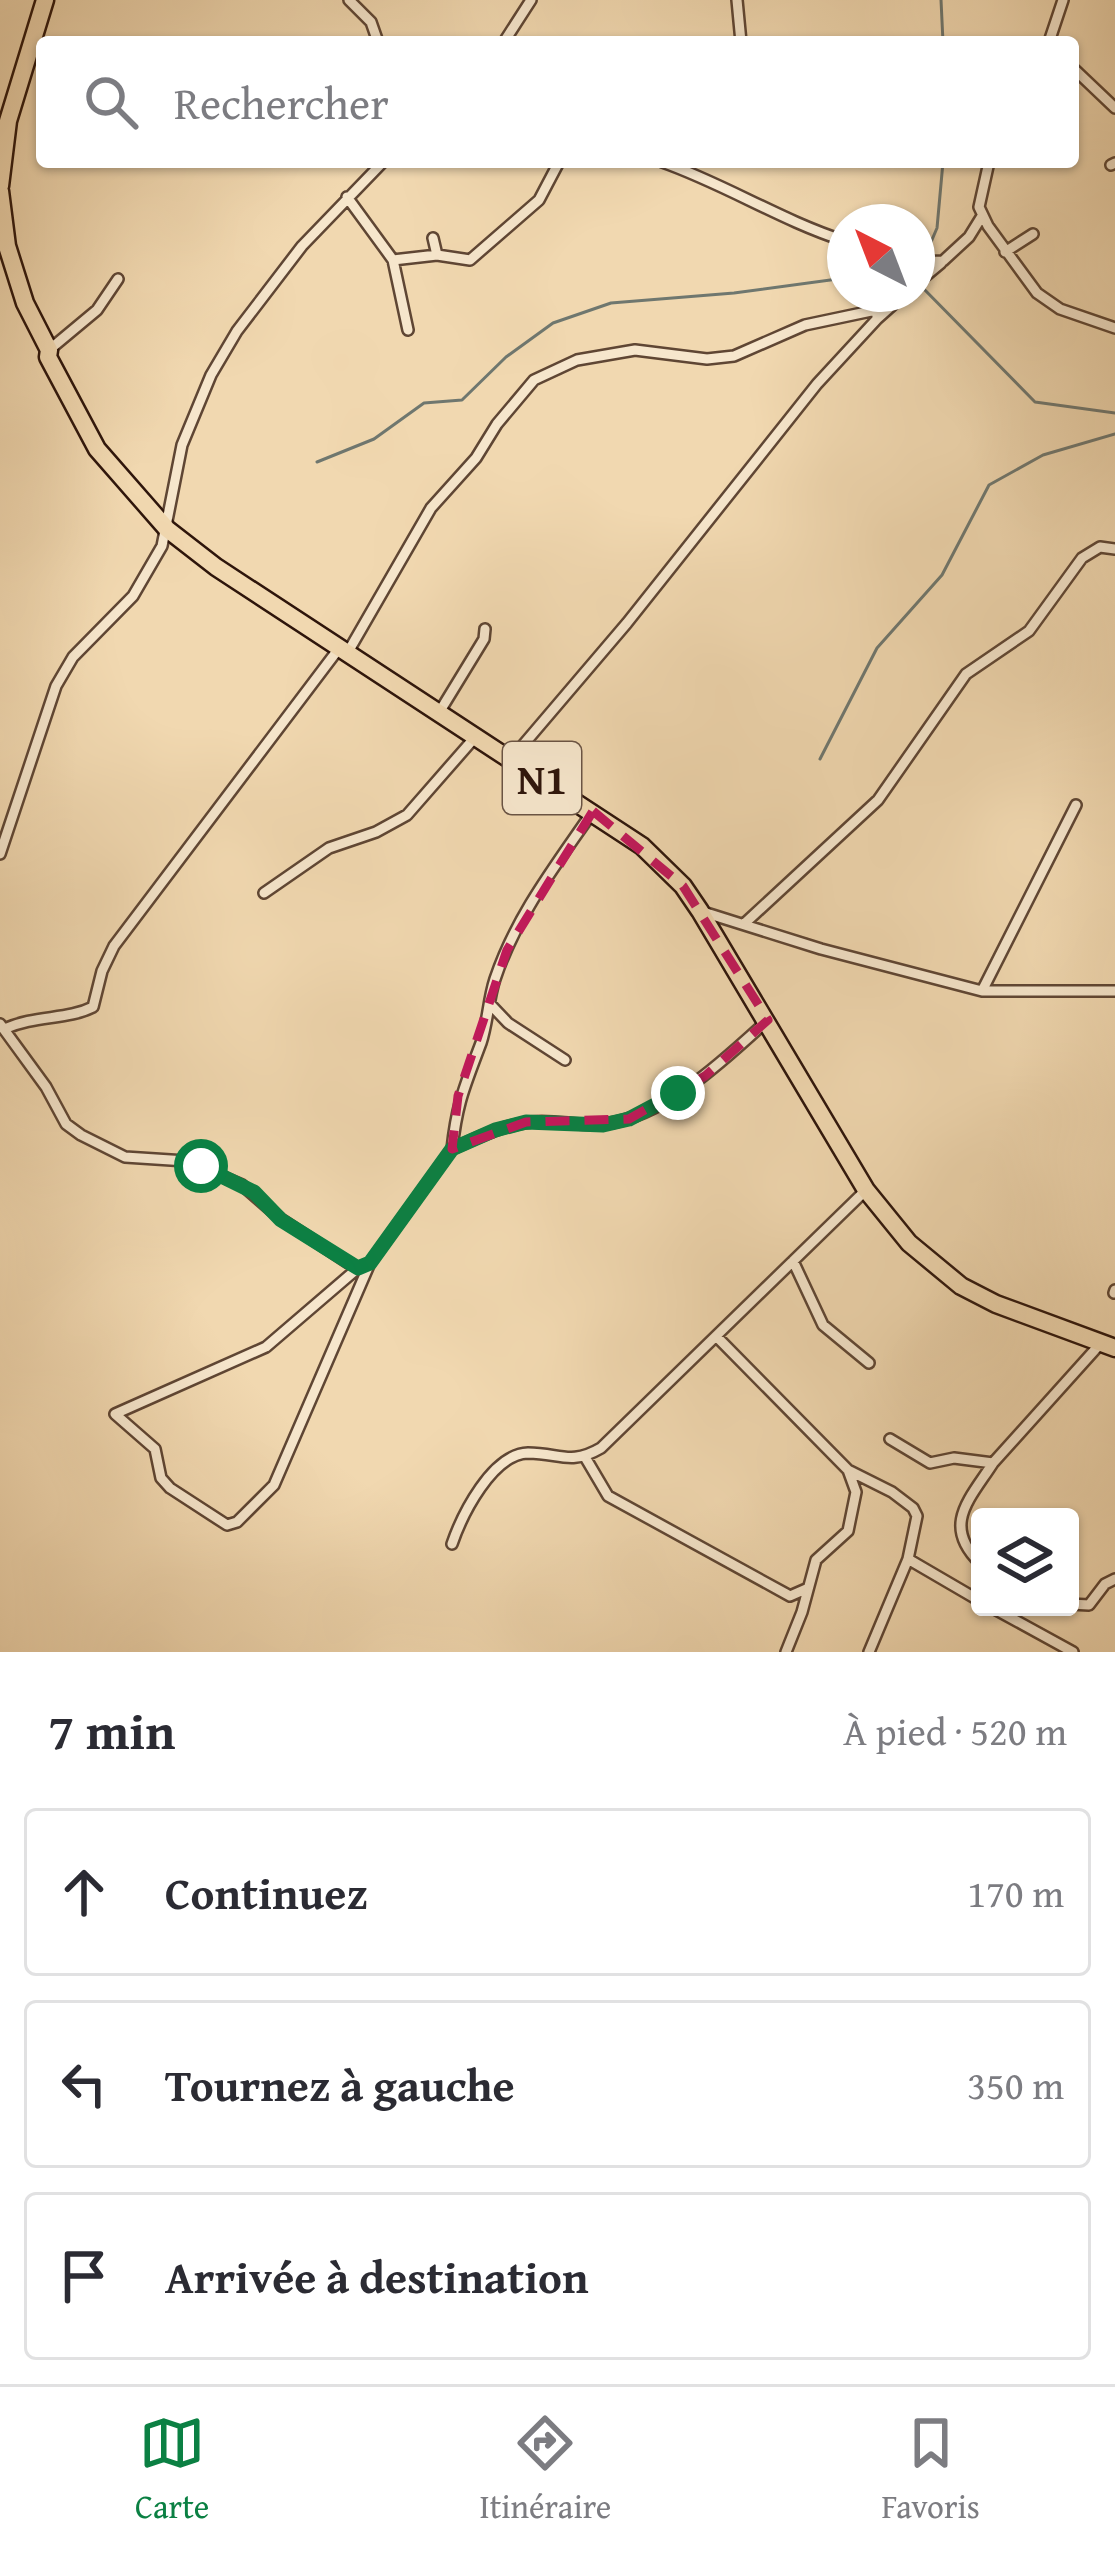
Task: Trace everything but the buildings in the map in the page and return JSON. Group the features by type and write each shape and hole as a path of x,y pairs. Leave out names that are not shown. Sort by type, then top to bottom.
{"highway":[{"name":"N1","path":"45,0 8,121 0,188 3,253 49,350 48,357 97,449 167,529 216,567 593,811 664,866 700,911 768,1020 866,1190 909,1243 961,1286 1035,1321 1108,1346"}],"street":[{"path":"349,0 371,22 376,36"},
{"path":"508,36 531,0"},
{"path":"737,0 741,36"},
{"path":"1052,36 1063,0"},
{"path":"1079,74 1115,108"},
{"path":"0,854 56,686 73,657 133,596 162,546 182,445 211,375 264,294 377,168"},
{"path":"393,260 436,255 470,260 539,200 556,168"},
{"path":"680,168 827,235"},
{"path":"703,176 705,168"},
{"path":"987,168 980,196 982,216 1005,252 1048,304 1115,328"},
{"path":"347,196 393,260 408,330"},
{"path":"935,268 969,237 982,216"},
{"path":"1005,252 1033,234"},
{"path":"433,238 436,255"},
{"path":"935,262 943,262"},
{"path":"49,350 97,310 118,279"},
{"path":"512,758 880,312"},
{"path":"364,1269 281,1220 254,1192 222,1175 170,1158 125,1157 81,1136 66,1124 46,1087 2,1027 93,1006 106,958 122,934 344,650 431,508 476,458 534,380 578,360 634,350 707,359 734,356 805,325 876,315"},
{"path":"744,924 878,800 965,674 1029,631 1082,558 1100,547 1115,549"},
{"path":"440,711 484,639 485,629"},
{"path":"264,893 329,848 407,815 477,735"},
{"path":"982,991 1076,805"},
{"path":"364,1269 276,1341 116,1414 155,1449 161,1478 170,1488 227,1526 269,1492 364,1269 452,1149 458,1096 482,1040 495,979 528,904 593,811"},
{"path":"700,911 820,950 982,991 1115,991"},
{"path":"490,1004 508,1023 565,1060"},
{"path":"452,1149 526,1122 603,1125 629,1119 705,1076 768,1020"},
{"path":"452,1544 470,1502 508,1460 531,1453 585,1457 635,1419 866,1190"},
{"path":"793,1261 823,1325 869,1363"},
{"path":"716,1336 848,1470 914,1508 917,1516 908,1559 868,1652"},
{"path":"971,1552 959,1526 964,1508 993,1463 1108,1346"},
{"path":"890,1439 930,1462 967,1458 993,1463"},
{"path":"585,1457 608,1496 790,1596 806,1589"},
{"path":"786,1652 816,1560 848,1532 856,1492 848,1470"},
{"path":"908,1559 971,1595"},
{"path":"1079,1604 1089,1605 1115,1579"},
{"path":"1007,1616 1073,1652"}],"highlighted area":[{"path":"593,811 683,886 768,1020 705,1076 629,1119 526,1122 452,1149 458,1096 507,950"}],"waterway":[{"path":"941,0 943,36"},
{"path":"935,233 942,168"},
{"path":"317,462 374,439 424,403 462,400 506,357 553,323 611,303 827,280"},
{"path":"935,300 1035,402 1115,413"},
{"path":"820,759 877,648 942,575 989,485 1043,455 1115,434"}],"route":[{"path":"201,1166 254,1192 281,1220 358,1268 370,1263 452,1149 526,1122 603,1125 629,1119 678,1093"}]}
